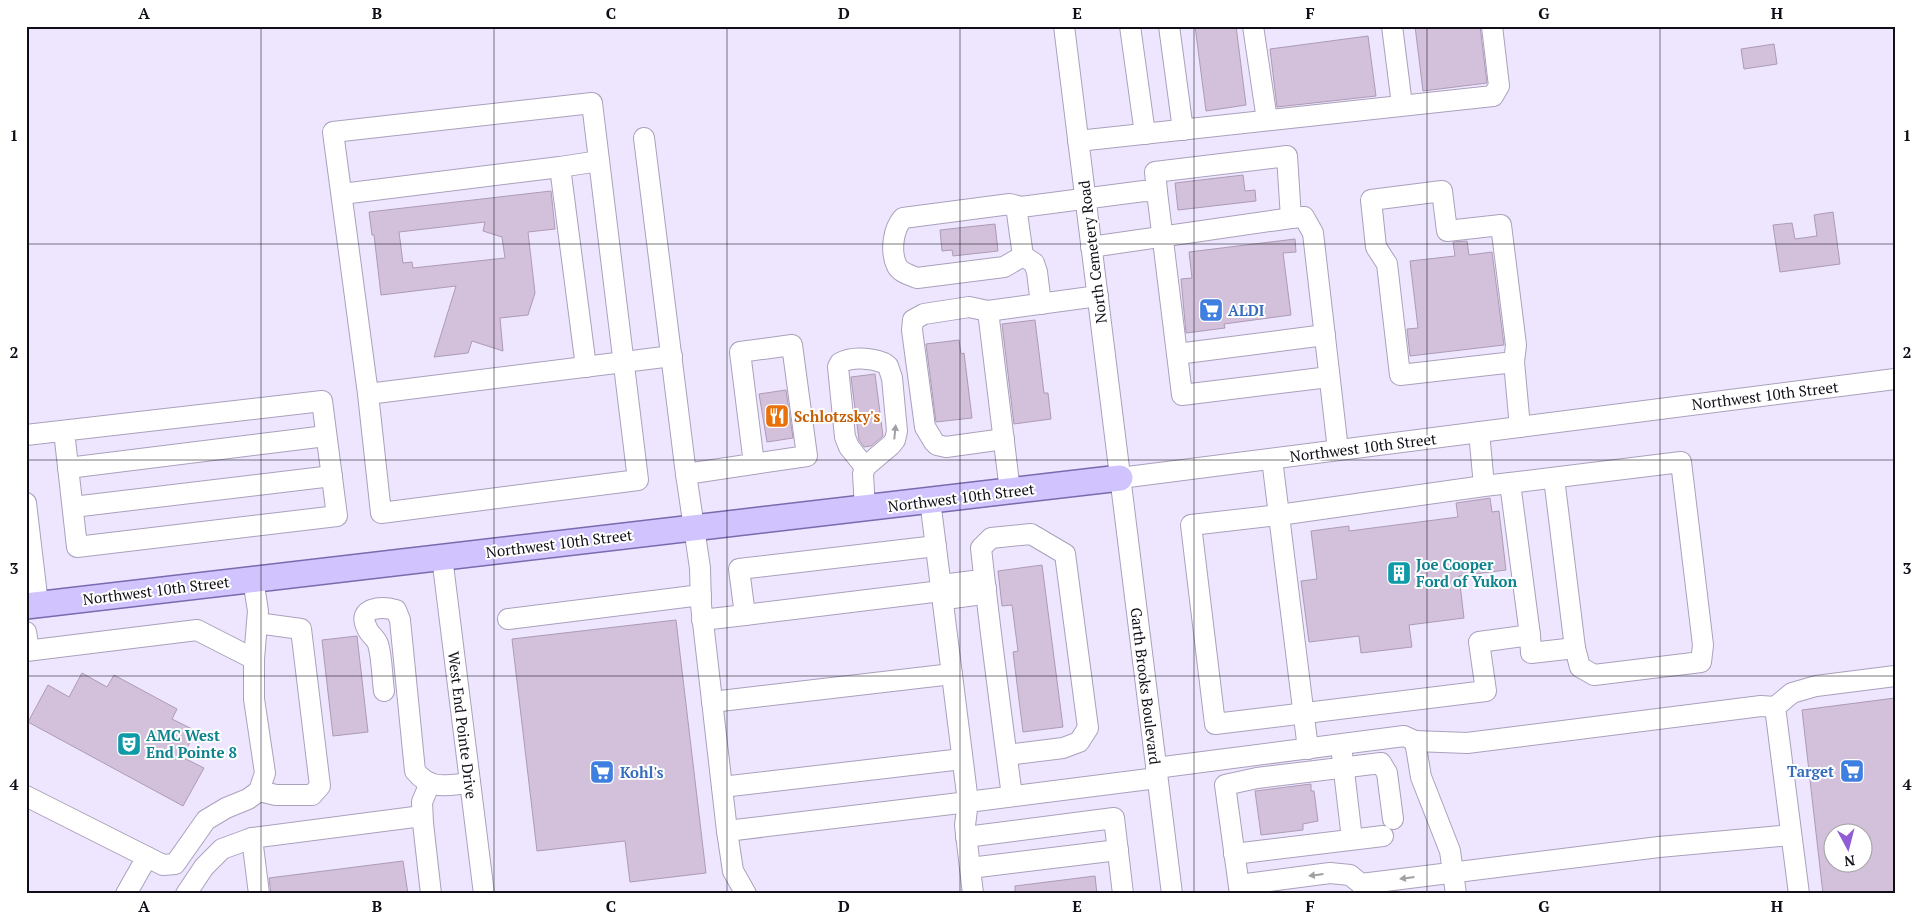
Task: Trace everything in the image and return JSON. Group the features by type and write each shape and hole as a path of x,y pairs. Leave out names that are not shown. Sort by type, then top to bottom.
{"main road":[{"name":"Northwest 10th Street","path":"32,605 1120,478"}],"street":[{"name":"North Cemetery Road","path":"1064,26 1120,478"},
{"path":"1130,26 1145,134"},
{"path":"1169,26 1183,130"},
{"path":"1253,26 1267,120"},
{"path":"1392,26 1402,106"},
{"path":"1078,141 1493,96 1500,86 1492,26"},
{"path":"592,103 638,480 382,513 342,194 334,132 592,103"},
{"path":"644,138 686,474 700,568 702,620 727,831 733,871 746,894"},
{"path":"1291,218 1287,156 1155,172 1161,236 1182,395 1329,377"},
{"path":"342,194 599,161"},
{"path":"560,167 586,367"},
{"path":"1023,256 1004,267 917,278 905,274 897,266 894,234 903,218 1010,204 1016,206 1144,191 1157,192"},
{"path":"1514,362 1400,375 1387,264 1376,247 1371,200 1442,191 1447,231 1501,225 1516,346 1514,362 1520,427"},
{"path":"1016,206 1023,256 1034,263 1041,304"},
{"path":"1092,247 1304,217 1313,233 1338,450"},
{"path":"1004,439 946,447 934,442 924,422 912,330 913,320 924,314 969,307 988,311 1098,296"},
{"path":"988,311 1010,491"},
{"path":"1177,354 1325,335"},
{"path":"686,474 754,464 806,456 792,345 740,352 754,464"},
{"path":"368,394 672,356"},
{"path":"865,467 847,442 842,420 838,367 840,363 849,359 865,359 884,363 888,366 892,378 897,431 895,440 865,467 863,474 865,508"},
{"name":"Northwest 10th Street","path":"1120,478 1895,379"},
{"path":"26,435 322,401 337,516 77,547 64,431"},
{"path":"1479,432 1484,486"},
{"path":"68,468 326,436"},
{"path":"1272,459 1308,748"},
{"path":"1530,635 1479,642 1486,692 1215,724 1191,525 1279,515 1484,486 1681,462 1704,645 1701,662 1594,675 1580,666 1574,648 1554,478"},
{"path":"73,507 332,476"},
{"name":"Garth Brooks Boulevard","path":"1120,478 1172,894"},
{"path":"1510,483 1531,653 1574,648"},
{"path":"930,500 968,802 965,825 970,868 970,893"},
{"path":"26,502 32,605"},
{"path":"1007,755 1064,748 1079,742 1088,728 1065,554 1031,534 991,538 981,548 1012,796"},
{"path":"744,615 739,569 936,546"},
{"name":"West End Pointe Drive","path":"442,557 484,894"},
{"path":"26,796 163,865 175,864 206,820 226,808 248,799 259,791 265,773 254,699 254,660 258,611 253,579"},
{"path":"702,620 941,591 949,584 974,581 986,588"},
{"path":"508,619 700,595"},
{"path":"384,691 378,644 366,627 365,618 368,612 378,607 396,610 400,620 415,771 422,779 436,786 470,783"},
{"path":"257,623 301,630 320,786 312,795 276,795 259,791"},
{"path":"27,644 197,630 254,660"},
{"path":"712,702 952,674"},
{"path":"727,831 1012,796 1255,755 1404,736 1415,741 1467,742 1761,706 1775,707 1792,693 1816,686 1895,676"},
{"path":"1775,707 1798,894"},
{"path":"1415,741 1421,777 1450,851 1456,894"},
{"path":"1341,744 1352,839"},
{"path":"1255,755 1257,778"},
{"path":"722,787 962,759"},
{"path":"1234,854 1352,839 1388,828 1388,772 1381,763 1257,778 1225,785 1234,854 1239,889 1330,873 1350,874 1359,889 1454,873 1658,847 1791,835"},
{"path":"430,783 422,802 422,816 431,894"},
{"path":"186,894 204,867 222,850 252,838 422,816"},
{"path":"966,837 1114,818 1123,894"},
{"path":"252,838 259,894"},
{"path":"970,868 1118,850"},
{"path":"126,894 147,857"}],"building":[{"path":"1195,26 1236,26 1246,105 1206,111"},
{"path":"1415,26 1480,26 1487,83 1423,91"},
{"path":"1368,36 1376,96 1277,107 1270,49"},
{"path":"1774,44 1777,64 1744,69 1741,49"},
{"path":"1243,175 1245,191 1255,190 1256,201 1178,210 1175,183"},
{"path":"551,191 555,229 528,232 535,293 528,315 500,318 503,351 472,341 468,353 434,357 456,286 381,295 374,235 372,235 369,212","holes":["485,222 483,231 502,237 505,258 413,268 412,262 403,263 399,232"]},
{"path":"1833,212 1840,264 1780,272 1773,225 1792,223 1795,239 1817,236 1814,215"},
{"path":"995,224 998,251 953,256 952,250 942,251 940,230"},
{"path":"1295,239 1296,252 1283,253 1291,315 1224,324 1225,328 1186,333 1181,279 1192,278 1189,252"},
{"path":"1467,241 1469,255 1492,252 1504,345 1410,356 1407,329 1418,328 1410,261 1455,256 1453,242"},
{"path":"1035,320 1044,393 1048,393 1051,419 1014,424 1002,324"},
{"path":"959,340 961,354 964,353 972,418 936,422 926,344"},
{"path":"875,374 883,436 871,446 864,447 859,440 851,377"},
{"name":"Schlotzsky's","path":"786,390 793,438 767,442 759,394"},
{"name":"Joe Cooper Ford of Yukon","path":"1490,498 1492,512 1499,511 1506,570 1459,576 1464,618 1409,625 1412,647 1361,653 1359,636 1309,642 1301,581 1317,579 1311,531 1349,526 1349,531 1458,517 1456,503"},
{"path":"1042,565 1063,727 1023,732 1013,652 1018,651 1012,605 1002,606 998,571"},
{"path":"676,620 706,873 630,882 625,841 537,851 512,639"},
{"path":"357,636 368,732 333,736 322,640"},
{"name":"AMC West End Pointe 8","path":"82,673 107,687 114,675 177,709 172,719 196,731 182,757 204,768 183,806 28,722 48,685 69,697"},
{"name":"Target","path":"1895,698 1895,894 1823,894 1802,710"},
{"path":"1311,784 1311,791 1314,791 1318,821 1303,824 1303,830 1261,835 1255,791"},
{"path":"403,861 408,894 271,894 269,878"},
{"path":"1095,876 1097,894 1015,894 1015,886"}],"place":[{"name":"ALDI","path":"1211,310"},
{"name":"Schlotzsky's","path":"777,416"},
{"name":"Joe Cooper Ford of Yukon","path":"1399,573"},
{"name":"AMC West End Pointe 8","path":"129,744"},
{"name":"Target","path":"1852,771"},
{"name":"Kohl's","path":"602,772"}]}
